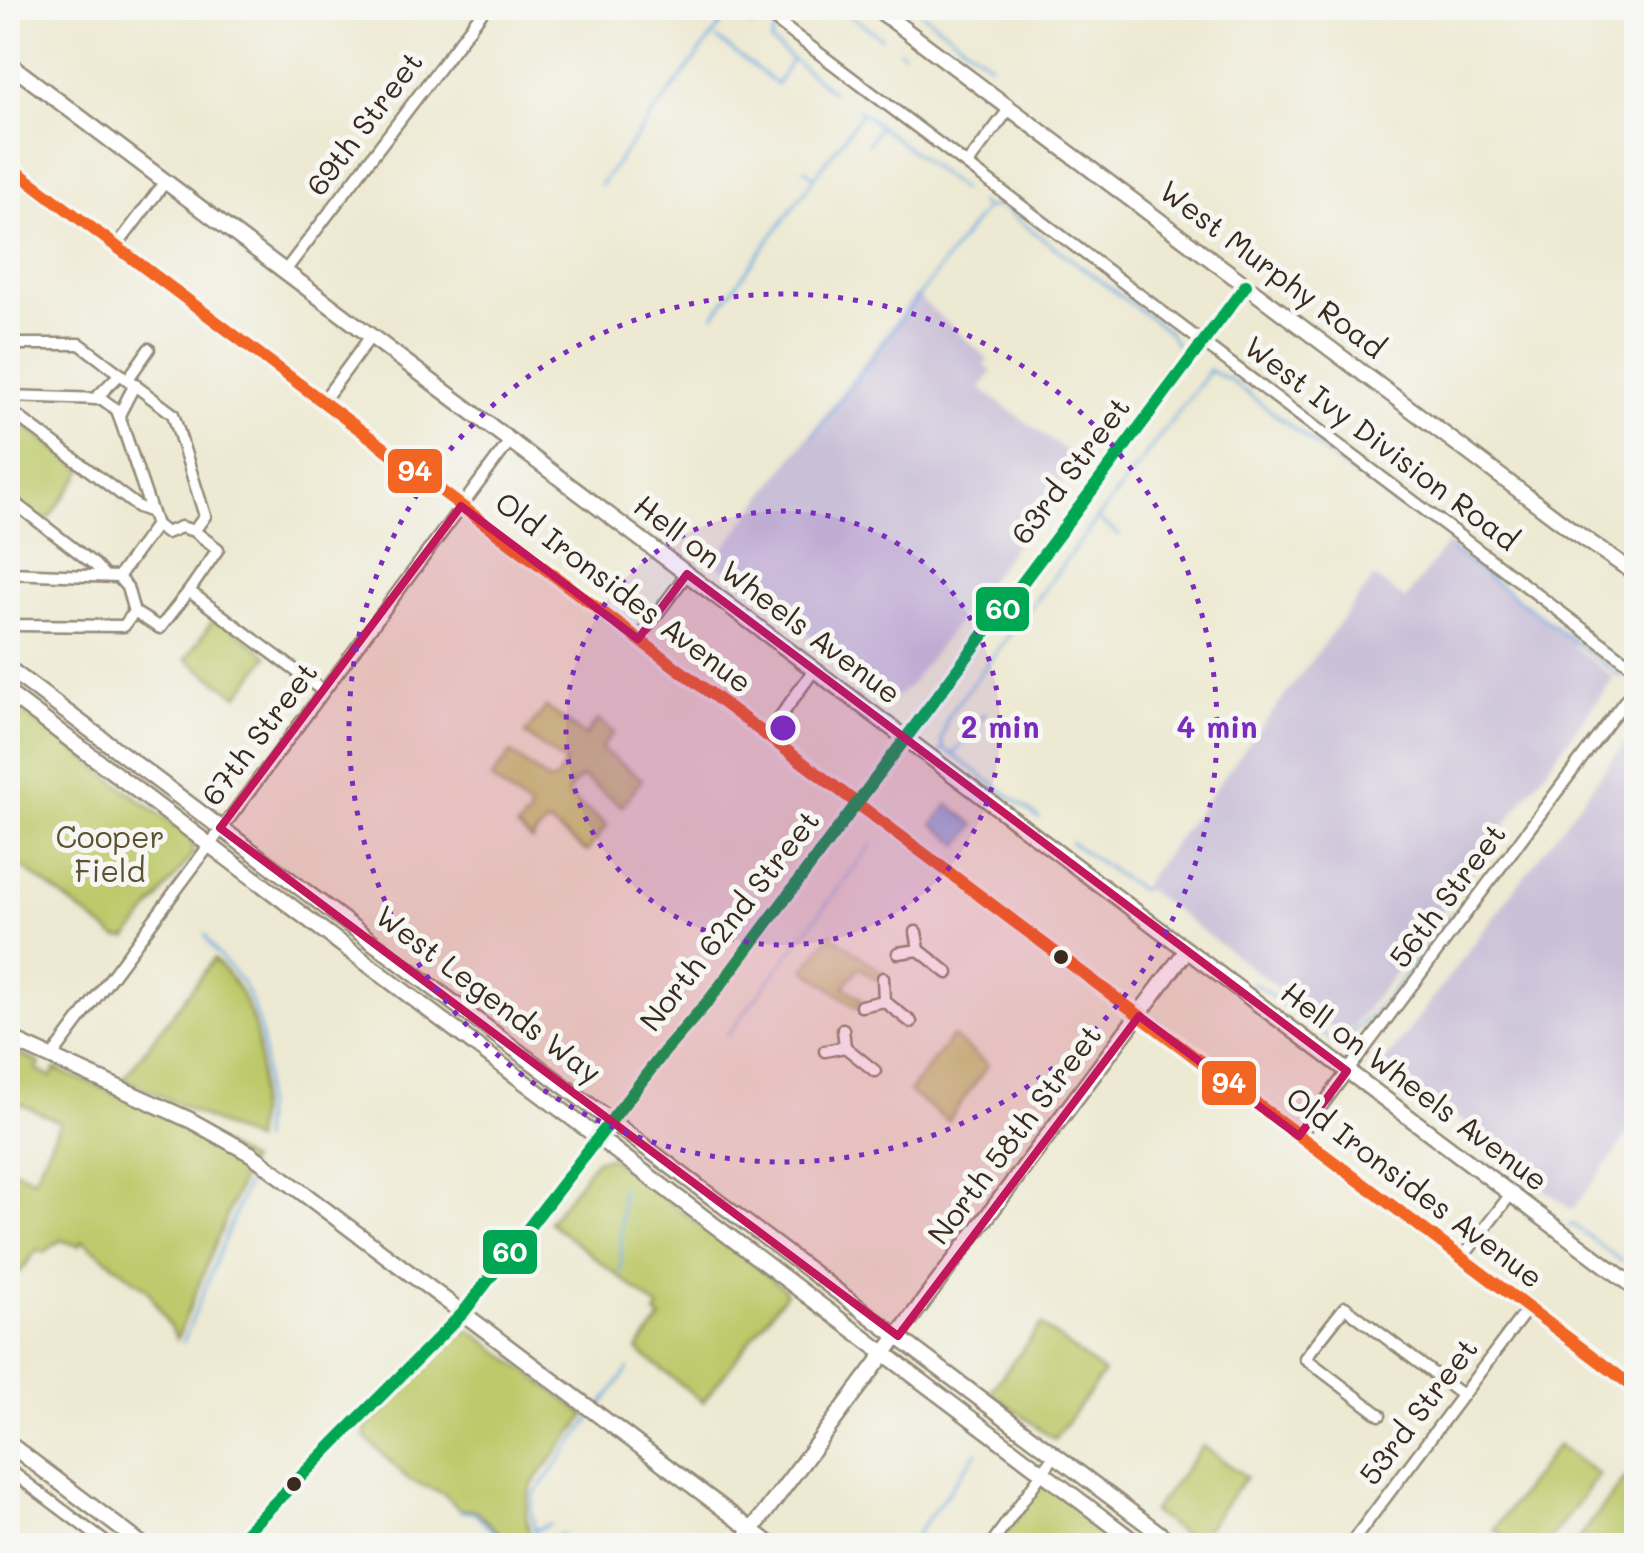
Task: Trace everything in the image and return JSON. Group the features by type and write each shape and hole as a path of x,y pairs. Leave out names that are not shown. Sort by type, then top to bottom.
{"street":[{"name":"69th Street","path":"285,272 484,8"},
{"name":"West Ivy Division Road","path":"759,8 1636,669"},
{"name":"West Murphy Road","path":"876,8 1636,574"},
{"name":"Hell on Wheels Avenue","path":"8,64 1636,1288"},
{"path":"968,163 1010,108"},
{"name":"Old Ironsides Avenue","path":"8,165 1636,1388"},
{"path":"116,247 165,182"},
{"name":"63rd Street","path":"904,738 1246,285"},
{"path":"323,402 371,336"},
{"path":"8,344 80,344 173,414 206,516 194,531"},
{"path":"95,399 127,379 149,349"},
{"path":"119,415 127,379"},
{"path":"8,396 102,399 119,415 156,525 166,532 181,526 194,531 218,549 160,628 134,612 127,588 118,577 8,573"},
{"path":"8,409 149,512"},
{"name":"67th Street","path":"51,1058 510,442"},
{"path":"8,498 103,574"},
{"path":"118,577 156,525"},
{"path":"638,639 687,574"},
{"path":"189,591 323,691"},
{"path":"8,620 14,625 124,626 134,612"},
{"name":"West Legends Way","path":"8,668 1176,1546"},
{"path":"767,735 814,670"},
{"name":"56th Street","path":"1299,1136 1636,686"},
{"name":"West Legends Way","path":"8,693 1140,1546"},
{"name":"North 62nd Street","path":"232,1546 463,1313 710,999 904,738"},
{"path":"916,932 919,950 948,973"},
{"path":"898,953 919,950"},
{"name":"North 58th Street","path":"740,1546 1187,950"},
{"path":"883,978 884,1001 911,1022"},
{"path":"862,1006 884,1001"},
{"path":"843,1029 844,1047 875,1071"},
{"path":"8,1038 190,1120 251,1154 772,1546"},
{"path":"825,1051 844,1047"},
{"path":"1462,1258 1511,1194"},
{"path":"1380,1415 1305,1358 1345,1307 1462,1395"},
{"name":"53rd Street","path":"1349,1546 1528,1308"},
{"path":"8,1443 144,1546"},
{"path":"990,1546 1055,1456"},
{"path":"9,1472 25,1470 32,1462"},
{"path":"9,1472 108,1545 121,1542 128,1533"}],"highlighted area":[{"path":"461,506 638,639 687,574 1347,1071 1299,1136 1139,1016 898,1336 220,828"}],"shaded area":[{"path":"915,294 988,359 984,365 992,372 980,388 1079,461 909,686 894,699 714,562"},
{"path":"1447,543 1576,640 1573,646 1614,678 1389,981 1347,1034 1340,1034 1142,886 1374,577 1405,600"},
{"path":"1636,728 1636,1125 1572,1210 1526,1175 1528,1171 1384,1063"}],"green space":[{"path":"8,413 84,470 45,523 8,495"},
{"path":"216,616 268,656 238,696 186,659"},
{"name":"Cooper Field","path":"8,700 192,839 193,854 128,938 117,938 8,856"},
{"path":"546,707 585,736 598,720 614,733 602,750 642,779 622,806 582,777 569,789 568,796 607,825 587,852 548,823 533,841 517,828 530,809 491,779 511,753 550,782 556,779 565,763 525,734"},
{"path":"831,934 883,973 877,980 859,967 844,986 862,1000 857,1008 805,969"},
{"path":"214,959 245,1001 258,1044 254,1141 124,1078"},
{"path":"952,1036 988,1065 948,1121 909,1092"},
{"path":"8,1048 40,1063 37,1070 51,1077 55,1069 105,1089 178,1122 249,1161 177,1339 148,1290 83,1241 79,1246 61,1240 43,1253 38,1249 20,1272 8,1267 8,1166 34,1179 60,1122 8,1098"},
{"path":"609,1157 786,1293 703,1402 637,1350 661,1319 656,1314 659,1308 549,1222 596,1160"},
{"path":"1041,1325 1104,1373 1054,1439 990,1392"},
{"path":"470,1330 586,1415 533,1483 526,1514 532,1545 512,1545 476,1511 459,1509 444,1494 409,1480 366,1438 365,1429 460,1334"},
{"path":"1558,1445 1599,1475 1546,1545 1516,1545 1494,1529"},
{"path":"1203,1446 1246,1477 1195,1543 1152,1512"},
{"path":"1625,1478 1636,1487 1636,1529 1624,1545 1574,1545"},
{"path":"1043,1484 1050,1485 1133,1546 996,1546"}],"water":[{"path":"948,804 975,825 960,845 933,824"}],"waterway":[{"path":"703,8 715,17"},
{"path":"789,11 792,8"},
{"path":"840,8 882,38"},
{"path":"922,13 990,64"},
{"path":"600,185 726,18 737,15 751,26 762,23"},
{"path":"774,33 771,42 832,91"},
{"path":"717,39 777,84 792,59"},
{"path":"899,50 903,53"},
{"path":"857,109 962,190"},
{"path":"714,315 862,113"},
{"path":"868,144 879,126"},
{"path":"804,169 813,176"},
{"path":"813,437 985,208 979,203"},
{"path":"987,208 998,205 1169,332 1176,345"},
{"path":"1208,370 1230,380 1357,477"},
{"path":"944,748 941,741 948,716 1210,370"},
{"path":"1385,498 1396,507"},
{"path":"1100,521 1119,535"},
{"path":"1451,550 1621,677"},
{"path":"953,755 985,713"},
{"path":"940,752 944,748 1039,818"},
{"path":"1070,842 1140,890 1144,888"},
{"path":"727,1036 872,844"},
{"path":"1333,1041 1345,1037 1377,1008 1451,914"},
{"path":"205,934 243,985 258,1023 264,1061 261,1141"},
{"path":"1252,982 1333,1041 1331,1044"},
{"path":"183,1342 252,1171"},
{"path":"621,1186 621,1273"},
{"path":"1570,1226 1621,1261"},
{"path":"601,1406 628,1369"},
{"path":"537,1546 531,1510 533,1496 591,1418"},
{"path":"908,1546 977,1452"},
{"path":"460,1511 474,1513 509,1546"},
{"path":"536,1530 549,1524"},
{"path":"538,1546 562,1534"}],"transit line":[{"name":"94","path":"8,165 1636,1389"},
{"name":"60","path":"232,1546 463,1313 664,1052 710,999 1246,285"}]}
